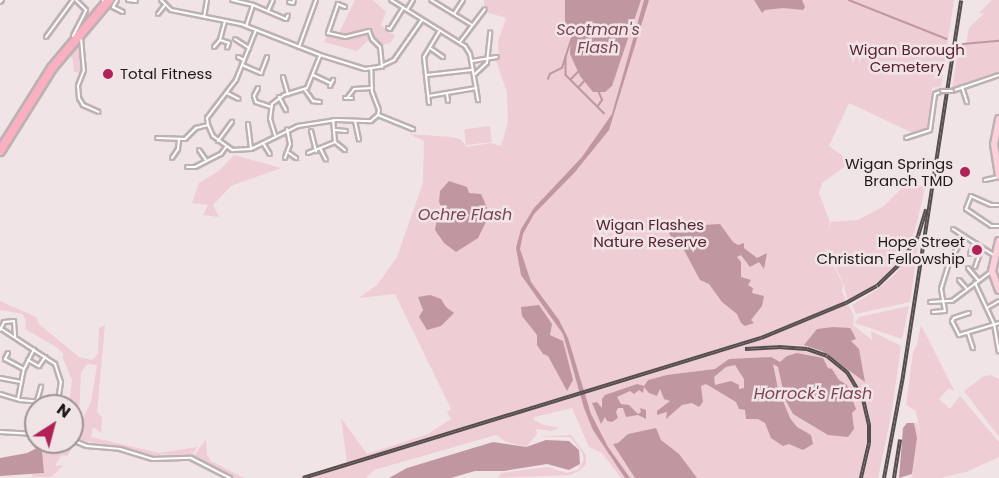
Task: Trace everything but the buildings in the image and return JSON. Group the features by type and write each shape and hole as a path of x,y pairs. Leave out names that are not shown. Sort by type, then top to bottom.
{"highway":[{"path":"0,152 54,69 107,2"},
{"path":"0,144 11,131 49,66 77,38"}],"main road":[{"path":"999,119 997,144 999,176"},
{"path":"999,241 994,269 999,290"}],"street":[{"path":"46,36 75,0 86,9 77,38 84,70 78,86 79,98 83,105 99,112"},
{"path":"107,2 117,0"},
{"path":"128,0 136,1"},
{"path":"161,0 171,10 246,26 354,67 371,69 382,67 397,57 422,20"},
{"path":"204,17 207,0"},
{"path":"232,0 253,5 286,19"},
{"path":"268,11 273,0"},
{"path":"299,47 316,0"},
{"path":"337,0 338,4 328,33 345,37 369,31 372,39 380,47 382,67"},
{"path":"393,0 460,42 468,50 478,100"},
{"path":"388,28 390,29 413,0"},
{"path":"430,0 438,2 472,25"},
{"path":"454,14 463,0"},
{"path":"107,2 123,12"},
{"path":"338,4 345,7"},
{"path":"158,14 165,5"},
{"path":"246,26 253,5"},
{"path":"460,42 485,9"},
{"path":"214,47 220,40 225,21"},
{"path":"256,30 242,65 227,93 210,113 207,125 218,141 226,147 236,151 251,149 287,129 333,120 372,121 378,116"},
{"path":"429,103 424,57 440,30"},
{"path":"474,75 488,58 487,39 490,32"},
{"path":"235,39 249,48"},
{"path":"220,40 229,43 227,48"},
{"path":"430,48 443,55"},
{"path":"54,69 68,53"},
{"path":"275,135 271,124 271,107 279,98 305,90 320,55"},
{"path":"238,57 244,60"},
{"path":"242,65 261,73 267,57"},
{"path":"471,61 497,57"},
{"path":"371,69 372,88 378,105 378,116"},
{"path":"427,75 473,70"},
{"path":"313,75 331,83"},
{"path":"906,138 930,130 934,94 937,91 952,91 999,75"},
{"path":"283,77 288,94"},
{"path":"962,87 967,102"},
{"path":"258,88 255,96 256,102 271,107"},
{"path":"348,98 354,89 372,88"},
{"path":"428,97 476,88"},
{"path":"305,90 313,100 320,102"},
{"path":"227,93 237,99"},
{"path":"447,93 448,101"},
{"path":"279,98 286,110"},
{"path":"378,116 413,129"},
{"path":"333,120 335,142"},
{"path":"355,121 358,139"},
{"path":"218,141 230,124"},
{"path":"159,140 187,137 196,128 207,125"},
{"path":"249,127 251,149"},
{"path":"285,158 289,153 287,129"},
{"path":"335,130 346,131"},
{"path":"311,131 316,151"},
{"path":"174,158 179,139"},
{"path":"310,154 335,142"},
{"path":"335,142 345,150"},
{"path":"263,143 268,152"},
{"path":"187,167 195,167 221,154 226,147"},
{"path":"320,148 326,160"},
{"path":"199,150 206,160"},
{"path":"289,153 296,158"},
{"path":"985,180 999,176"},
{"path":"997,205 971,196 966,209 992,226 999,226"},
{"path":"953,229 982,248 997,253"},
{"path":"933,312 945,311 941,289 950,263 964,236"},
{"path":"970,255 975,243"},
{"path":"975,267 982,248"},
{"path":"968,268 994,324 999,350"},
{"path":"930,302 952,301 994,269"},
{"path":"959,280 967,289"},
{"path":"987,308 999,301"},
{"path":"966,308 968,313 952,321 959,335 999,322"},
{"path":"15,337 14,321 4,322 0,329 55,364 59,374 60,394"},
{"path":"968,333 973,348"},
{"path":"18,399 24,369 34,349"},
{"path":"8,353 5,359 24,369"},
{"path":"28,360 39,366 45,357"},
{"path":"0,378 20,382"},
{"path":"38,394 40,386"},
{"path":"0,394 24,400"},
{"path":"0,432 24,433"},
{"path":"84,446 120,449 153,459 191,458 230,478"}],"green space":[{"path":"355,0 373,0 386,12 381,25 395,36 390,43 381,45 373,36 357,51 324,42 327,36 337,37"},
{"name":"Wigan Flashes Nature Reserve","path":"484,0 954,0 941,86 932,88 929,129 915,134 849,103 829,146 851,162 822,183 819,193 830,222 827,234 831,222 858,220 884,206 912,178 917,180 917,185 925,188 915,230 903,258 881,282 870,290 848,301 844,286 824,245 843,285 842,292 854,316 853,325 872,340 871,331 901,346 891,416 878,478 863,478 869,455 871,429 868,408 858,386 856,387 866,411 868,435 859,478 621,478 602,453 589,447 572,408 534,417 534,420 544,425 560,428 551,431 536,429 537,434 526,447 506,442 496,435 374,470 366,478 299,478 347,462 341,418 367,454 428,434 451,419 447,412 451,409 395,294 359,298 377,285 397,257 423,183 424,141 409,134 460,139 467,147 491,143 501,146 508,122 507,92 496,61 499,60 498,41 506,18 489,13 484,6"},
{"name":"Wigan Borough Cemetery","path":"992,0 999,0 999,72 952,89 959,44 966,45 969,28 985,12 978,14"},
{"path":"79,40 82,73 74,72 73,59 69,56 70,47"},
{"path":"490,126 492,142 466,145 464,129"},
{"path":"234,155 281,168 231,186 213,205 219,217 203,215 208,205 192,203 199,183 220,170"},
{"path":"919,239 910,302 856,314 852,305 878,289 895,274 910,257"},
{"path":"0,301 36,317 39,324 79,357 92,360 98,354 99,328 105,325 97,412 102,417 101,433 93,427 91,437 159,453 197,447 192,456 161,454 160,457 154,458 84,440 84,416 91,402 97,365 87,364 81,373 80,394 70,394 72,380 62,356 64,355 58,348 25,329 26,322 23,314 0,310"},
{"path":"909,306 902,339 855,323 859,317"},
{"path":"921,325 955,392 949,388 939,399 950,409 960,396 999,442 999,457 966,472 940,478 912,478 917,438 914,423 917,423 921,438 916,411 906,405 913,352"},
{"path":"990,375 999,379 999,437 964,391 984,376"},
{"path":"571,435 586,455 586,464 579,471 570,475 498,478 501,473 548,467 566,473 578,470 584,459 582,452 570,437 536,437"},
{"path":"206,439 207,455 211,461 244,478 232,478 193,457"},
{"path":"39,454 68,454 62,455 58,460 55,466 64,465 51,477 32,477 32,474 44,473"}],"water":[{"name":"Scotman's Flash","path":"565,0 641,0 612,86 605,92 593,92 580,76 570,54 571,34 565,22"},
{"path":"644,0 649,0 609,130 575,172 534,214 523,234 520,249 531,282 559,320 568,338 591,414 608,447 630,478 625,478 593,430 584,408 563,334 521,275 516,248 521,229 534,208 582,157 612,114"},
{"path":"754,0 802,0 805,7 803,10 783,8 765,10 762,13"},
{"name":"Ochre Flash","path":"449,181 467,187 469,193 481,194 488,210 487,220 478,238 456,252 444,243 435,230 438,214 443,211 439,202 440,191"},
{"path":"695,220 702,225 720,224 733,242 738,245 744,243 744,248 757,258 767,253 764,269 759,262 750,267 741,255 737,257 741,262 741,277 751,280 748,285 753,288 752,293 764,296 762,306 751,320 754,323 745,326 741,323 737,314 722,302 709,284 700,280 684,250 673,241 669,233 672,226"},
{"path":"430,295 441,299 454,313 441,326 427,330 419,317 423,310 418,297"},
{"path":"539,305 552,324 550,335 563,341 573,380 567,391 548,356 543,354 537,345 537,335 522,316 521,307"},
{"path":"850,328 852,331 856,339 851,341 859,349 865,382 822,351 804,345 817,329"},
{"name":"Horrock's Flash","path":"797,353 823,358 828,368 832,369 839,380 847,385 856,409 852,413 854,429 848,437 828,435 793,414 785,399 778,367 773,364 778,389 790,418 797,427 811,435 813,444 803,450 789,444 783,446 771,438 765,423 758,419 746,419 745,410 739,409 736,402 706,384 701,386 703,402 699,407 692,403 682,405 666,419 667,412 657,415 657,411 670,401 664,399 660,389 657,396 649,393 644,387 643,393 639,390 634,394 630,391 617,397 621,404 629,405 638,414 641,412 640,408 646,410 646,419 638,415 626,417 623,408 618,408 616,412 618,418 612,422 607,421 605,417 601,424 592,403 597,402 602,408 602,399 605,395 637,384 644,386 648,380 667,375 715,369 729,359 771,357 780,362 787,356","holes":["735,365 744,379 744,388 739,389 739,385 731,381 715,385 714,377 726,367"]},
{"path":"907,423 914,423 917,438 912,474 899,478 903,428"},
{"path":"656,428 661,440 679,454 697,478 635,478 613,444 618,443 628,434"},
{"path":"546,440 569,441 579,450 580,464 569,470 547,464 504,471 475,471 451,478 389,478 407,468 493,442 526,447"},
{"path":"24,454 42,454 44,473 0,476 0,458"}],"waterway":[{"path":"849,0 947,39"},
{"path":"548,79 550,74 562,68 571,40"},
{"path":"963,44 999,41"},
{"path":"566,57 566,75 604,113"},
{"path":"571,79 578,72"},
{"path":"579,87 585,80"},
{"path":"598,106 602,100 599,93"}],"railway":[{"path":"884,478 903,376 961,0"},
{"path":"303,478 761,338 846,303 877,286 900,264 918,236 926,209"},
{"path":"745,349 778,347 807,349 827,356 847,372 863,399 869,425 869,443 861,478"},
{"path":"894,478 900,439"}],"place":[{"name":"Total Fitness","path":"108,74"},
{"name":"Wigan Springs Branch TMD","path":"965,172"},
{"name":"Hope Street Christian Fellowship","path":"977,250"}]}
